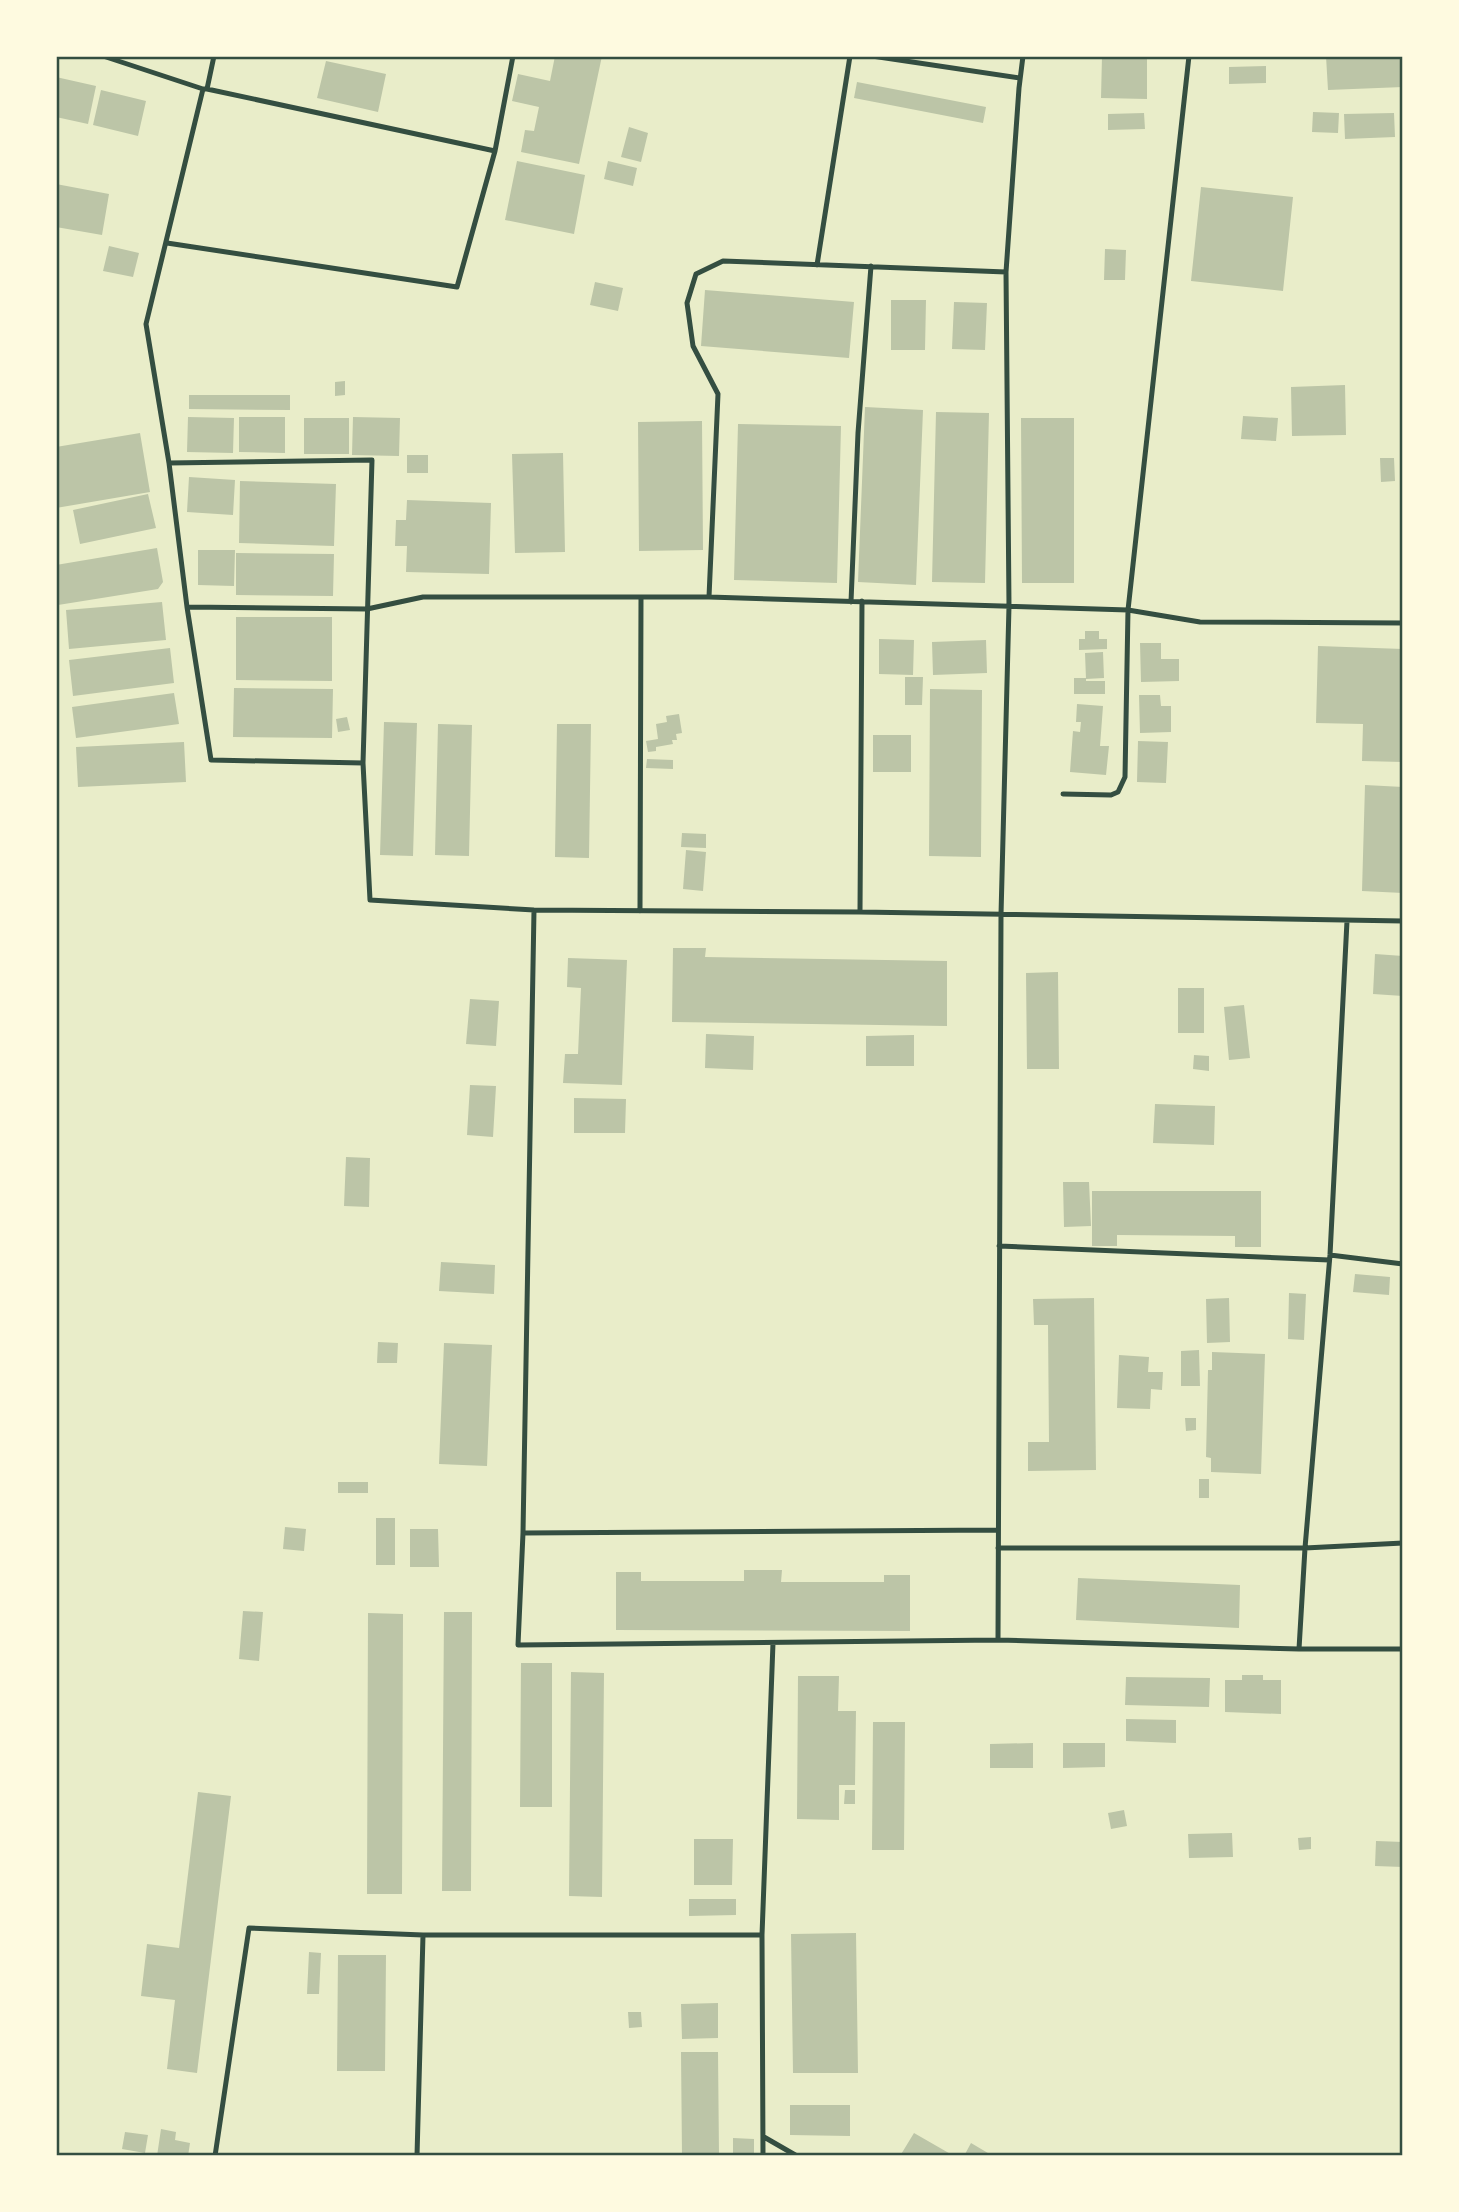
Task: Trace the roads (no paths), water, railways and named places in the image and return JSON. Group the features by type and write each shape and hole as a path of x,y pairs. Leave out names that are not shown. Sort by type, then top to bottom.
{"lane":[{"path":"103,56 205,89 495,151"},
{"path":"214,56 146,324 169,463 187,607 211,760 363,763"},
{"path":"167,243 457,286 495,151 513,56"},
{"path":"817,265 850,56"},
{"path":"872,56 1020,78"},
{"path":"998,1640 1002,915 1009,606 1006,272 1023,56"},
{"path":"1063,794 1111,795 1118,792 1125,777 1129,610 1189,56"},
{"path":"709,597 718,394 693,346 687,303 696,274 723,261 1006,272"},
{"path":"851,602 858,433 871,266"},
{"path":"169,463 372,460 363,763 370,900 534,910 860,912 1403,921"},
{"path":"187,607 367,609 422,597 709,597 1129,610 1200,622 1403,624"},
{"path":"640,911 641,597"},
{"path":"860,912 862,601"},
{"path":"534,910 523,1533 518,1645 998,1640 1403,1650"},
{"path":"1299,1649 1330,1258 1347,921"},
{"path":"999,1246 1330,1258 1403,1264"},
{"path":"523,1533 998,1530"},
{"path":"998,1548 1305,1548 1403,1543"},
{"path":"763,2156 762,1936 773,1643"},
{"path":"215,2156 249,1928 423,1935 762,1936"},
{"path":"417,2156 423,1935"},
{"path":"764,2137 797,2156"}]}
